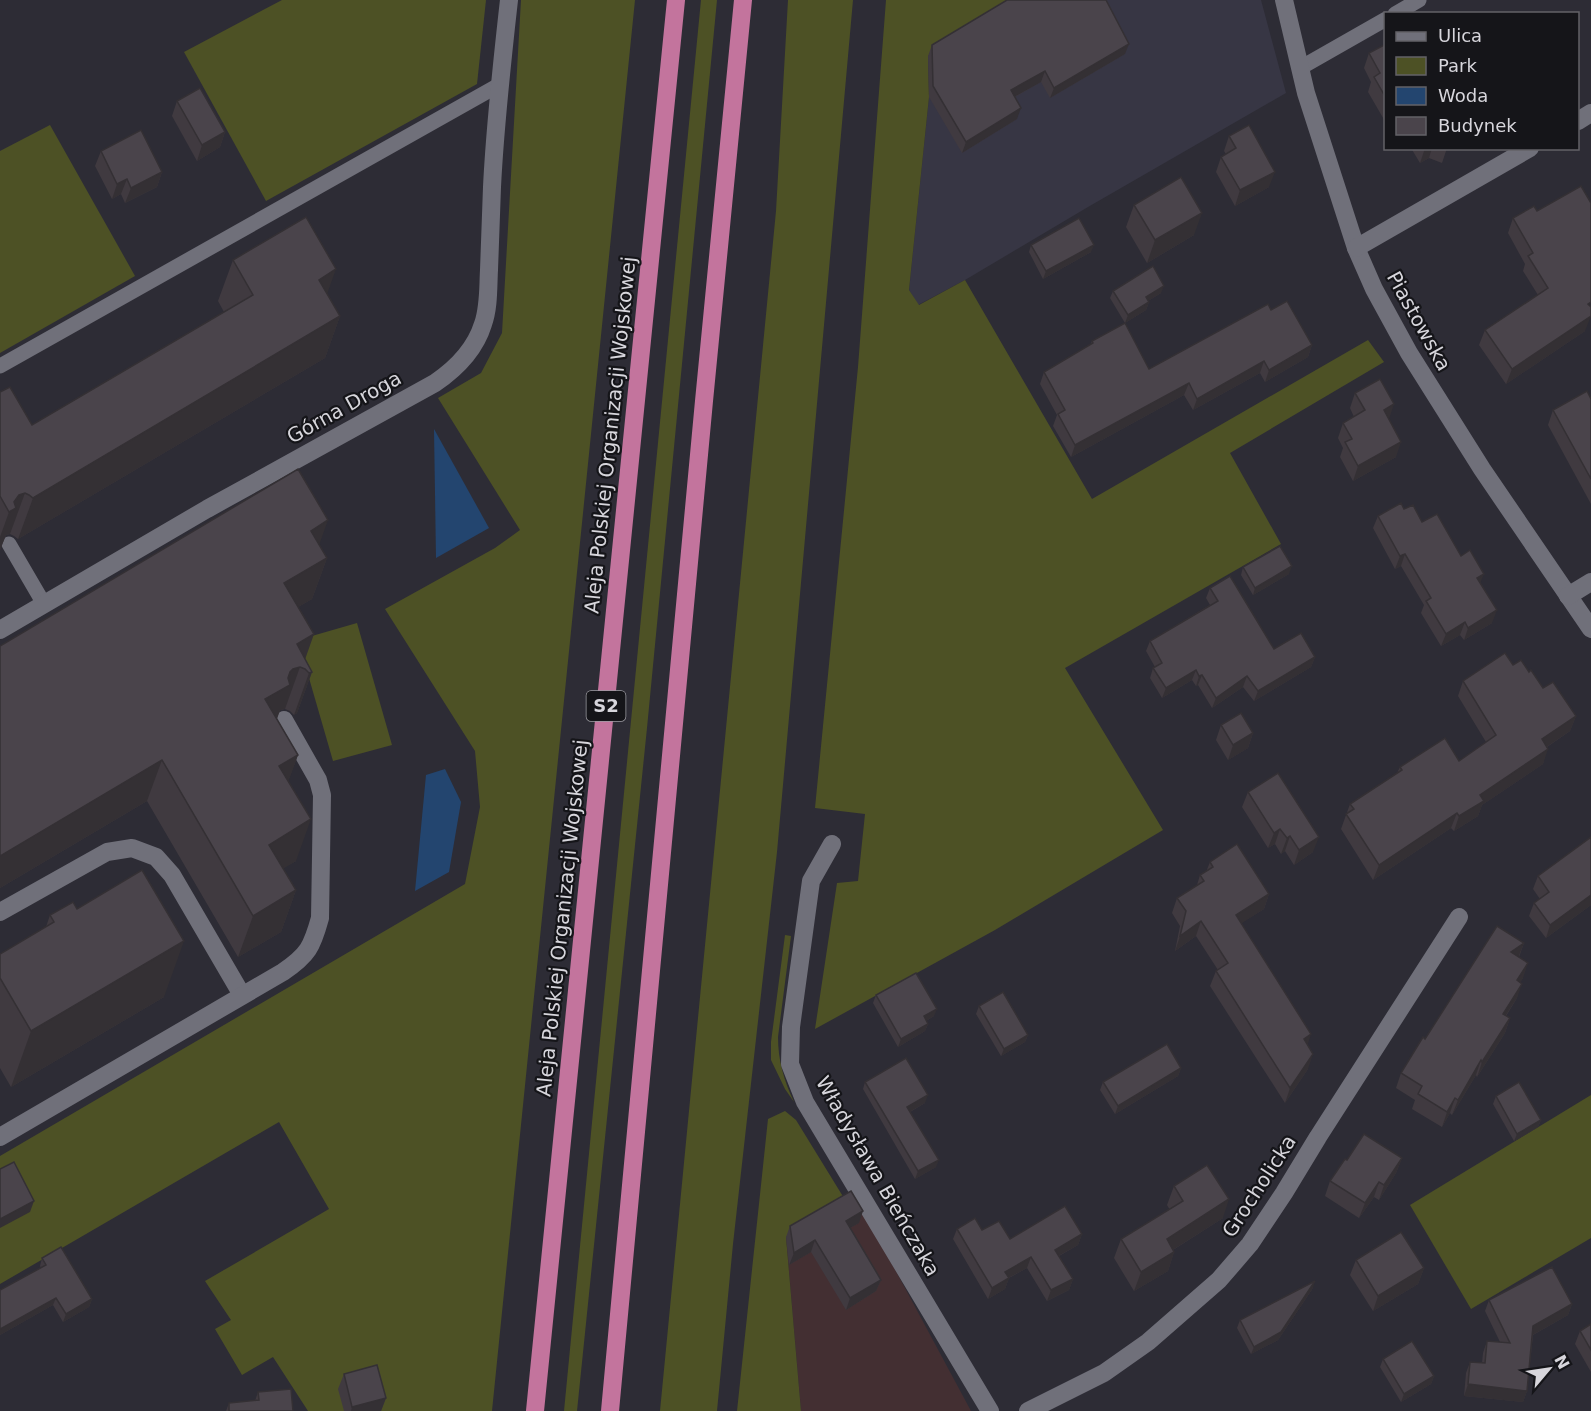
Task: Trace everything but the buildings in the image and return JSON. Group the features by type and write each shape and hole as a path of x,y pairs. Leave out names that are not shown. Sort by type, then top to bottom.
{"highway":[{"name":"Aleja Polskiej Organizacji Wojskowej","path":"535,1411 676,0"},
{"path":"610,1411 743,0"}],"street":[{"name":"Górna Droga","path":"0,630 207,509 435,383 451,372 466,357 484,323 488,303 492,183 499,85 509,0"},
{"name":"Piastowska","path":"1284,0 1306,93 1356,248 1374,289 1408,353 1482,470 1591,629"},
{"path":"1356,248 1527,150"},
{"path":"1569,596 1591,582"},
{"path":"0,1137 283,972 299,961 310,947 320,918 322,795 318,780 284,720"},
{"name":"Władysława Bieńczaka","path":"832,844 812,881 791,1027 790,1064 805,1102 990,1411"},
{"path":"0,912 107,852 132,848 156,857 172,875 242,995"},
{"name":"Grocholicka","path":"1028,1411 1104,1373 1148,1342 1219,1280 1250,1244 1284,1193 1459,917"}],"lane":[{"path":"1398,12 1419,0"},
{"path":"1299,68 1384,20"},
{"path":"0,366 499,85"},
{"path":"9,544 44,604"}],"shaded area":[{"path":"1018,0 1261,0 1286,93 918,305 909,290 929,97 928,56"},
{"path":"855,1195 971,1411 801,1411 786,1237"}],"green space":[{"path":"282,0 486,0 477,84 266,201 184,52"},
{"path":"521,0 635,0 492,1411 308,1411 273,1357 242,1375 215,1329 231,1320 205,1281 329,1209 279,1122 0,1284 0,1156 465,884 480,807 475,751 385,609 495,548 520,530 438,398 481,373 502,333"},
{"path":"701,0 717,0 647,728 577,1411 564,1411"},
{"path":"788,0 853,0 777,852 733,1244 717,1411 660,1411 776,211"},
{"path":"886,0 1013,0 928,56 929,97 909,290 919,305 965,280 1092,499 1368,340 1384,362 1230,453 1281,544 1065,668 1163,830 995,930 815,1029 837,883 858,881 865,814 815,808 858,367"},
{"path":"50,125 135,276 0,353 0,151"},
{"path":"357,623 392,745 333,761 298,640"},
{"path":"785,935 791,936 778,1046 782,1070 794,1102 771,1060 771,1042"},
{"path":"1591,1095 1591,1238 1471,1309 1410,1205"},
{"path":"785,1111 796,1120 847,1203 786,1237 801,1411 737,1411 768,1119"}],"water":[{"path":"434,429 489,528 436,558"},
{"path":"445,769 461,802 449,872 415,891 426,775"}]}
